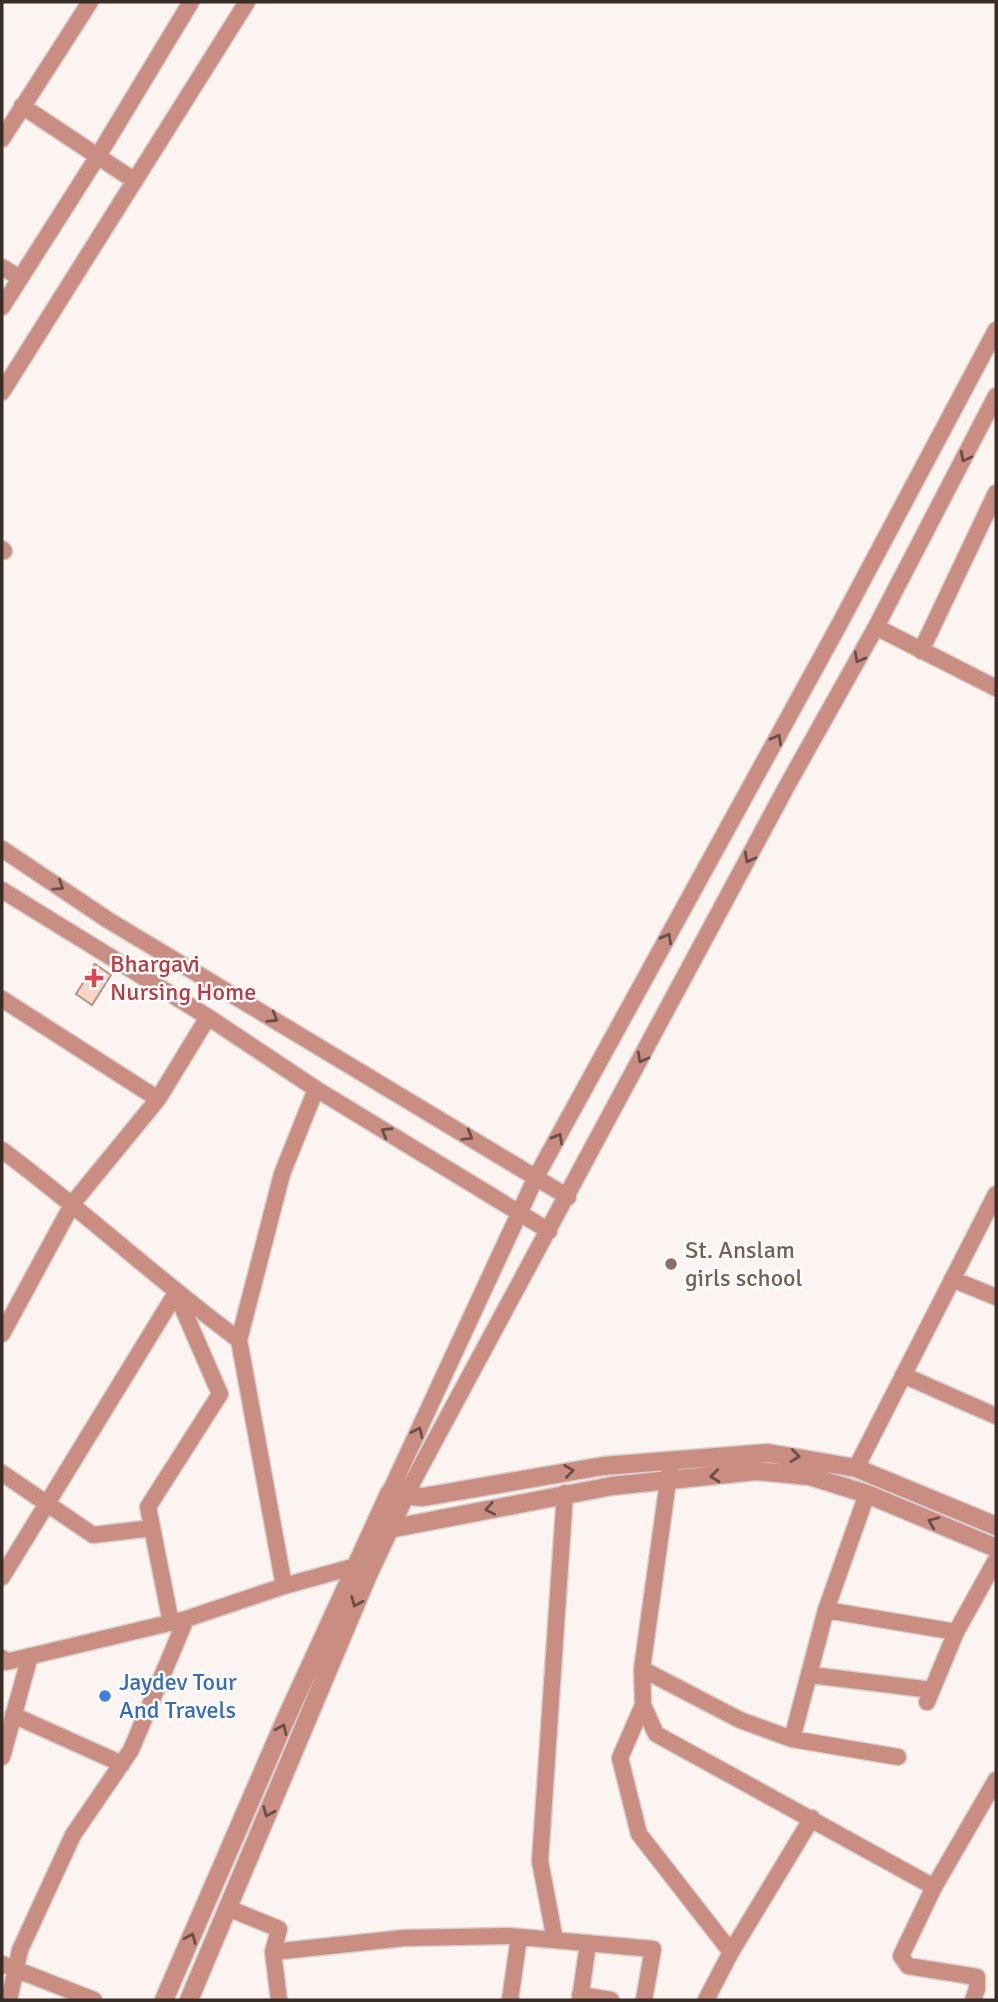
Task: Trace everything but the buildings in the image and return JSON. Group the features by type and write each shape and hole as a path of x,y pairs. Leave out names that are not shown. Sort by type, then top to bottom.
{"street":[{"path":"2,139 90,2"},
{"path":"2,307 191,2"},
{"path":"2,392 247,2"},
{"path":"22,106 135,181"},
{"path":"2,267 20,278"},
{"path":"189,2000 382,1528 536,1177 839,625 996,331"},
{"path":"397,1495 568,1197 788,784 876,627 996,396"},
{"path":"921,651 996,493"},
{"path":"876,627 996,688"},
{"path":"2,849 108,920 568,1197"},
{"path":"2,890 208,1017 316,1090 549,1231"},
{"path":"2,999 159,1099"},
{"path":"2,1335 73,1203 159,1099 208,1017"},
{"path":"284,1586 239,1340 282,1174 316,1090"},
{"path":"2,1150 73,1203 176,1293 239,1340"},
{"path":"856,1468 996,1194"},
{"path":"952,1279 996,1297"},
{"path":"2,1577 176,1293"},
{"path":"9,2000 8,1967 20,1950 74,1835 131,1751 179,1621 148,1507 220,1394 176,1293"},
{"path":"903,1375 996,1416"},
{"path":"397,1495 435,1495 553,1473 670,1460 768,1453 856,1468 996,1526"},
{"path":"670,1460 642,1669 643,1705 656,1734 934,1887"},
{"path":"164,2000 284,1723 356,1566 382,1528 565,1493 756,1471 809,1476 867,1494 996,1548"},
{"path":"2,1473 93,1535 152,1528"},
{"path":"555,1940 540,1861 565,1493"},
{"path":"792,1739 811,1675 825,1610 867,1494"},
{"path":"811,1675 929,1696 956,1632 996,1560"},
{"path":"2,1658 6,1662 179,1621 284,1586 356,1566"},
{"path":"825,1610 956,1632"},
{"path":"2,1757 30,1656"},
{"path":"642,1669 740,1720 792,1739 898,1757"},
{"path":"643,1705 620,1758 639,1834 731,1952"},
{"path":"13,1715 122,1764"},
{"path":"972,2000 977,1989 977,1977 908,1966 903,1962 904,1947 934,1887 996,1780"},
{"path":"706,2000 731,1952 812,1818"},
{"path":"228,1908 279,1929 272,1952 279,2000"},
{"path":"510,2000 519,1937"},
{"path":"272,1952 404,1938 519,1937 653,1949 644,2000"},
{"path":"588,1943 580,1998 611,2000"},
{"path":"8,1967 94,2000"}],"place":[{"name":"Bhargavi Nursing Home","path":"94,978"},
{"name":"St. Anslam girls school","path":"671,1264"},
{"name":"Jaydev Tour And Travels","path":"105,1696"}]}
